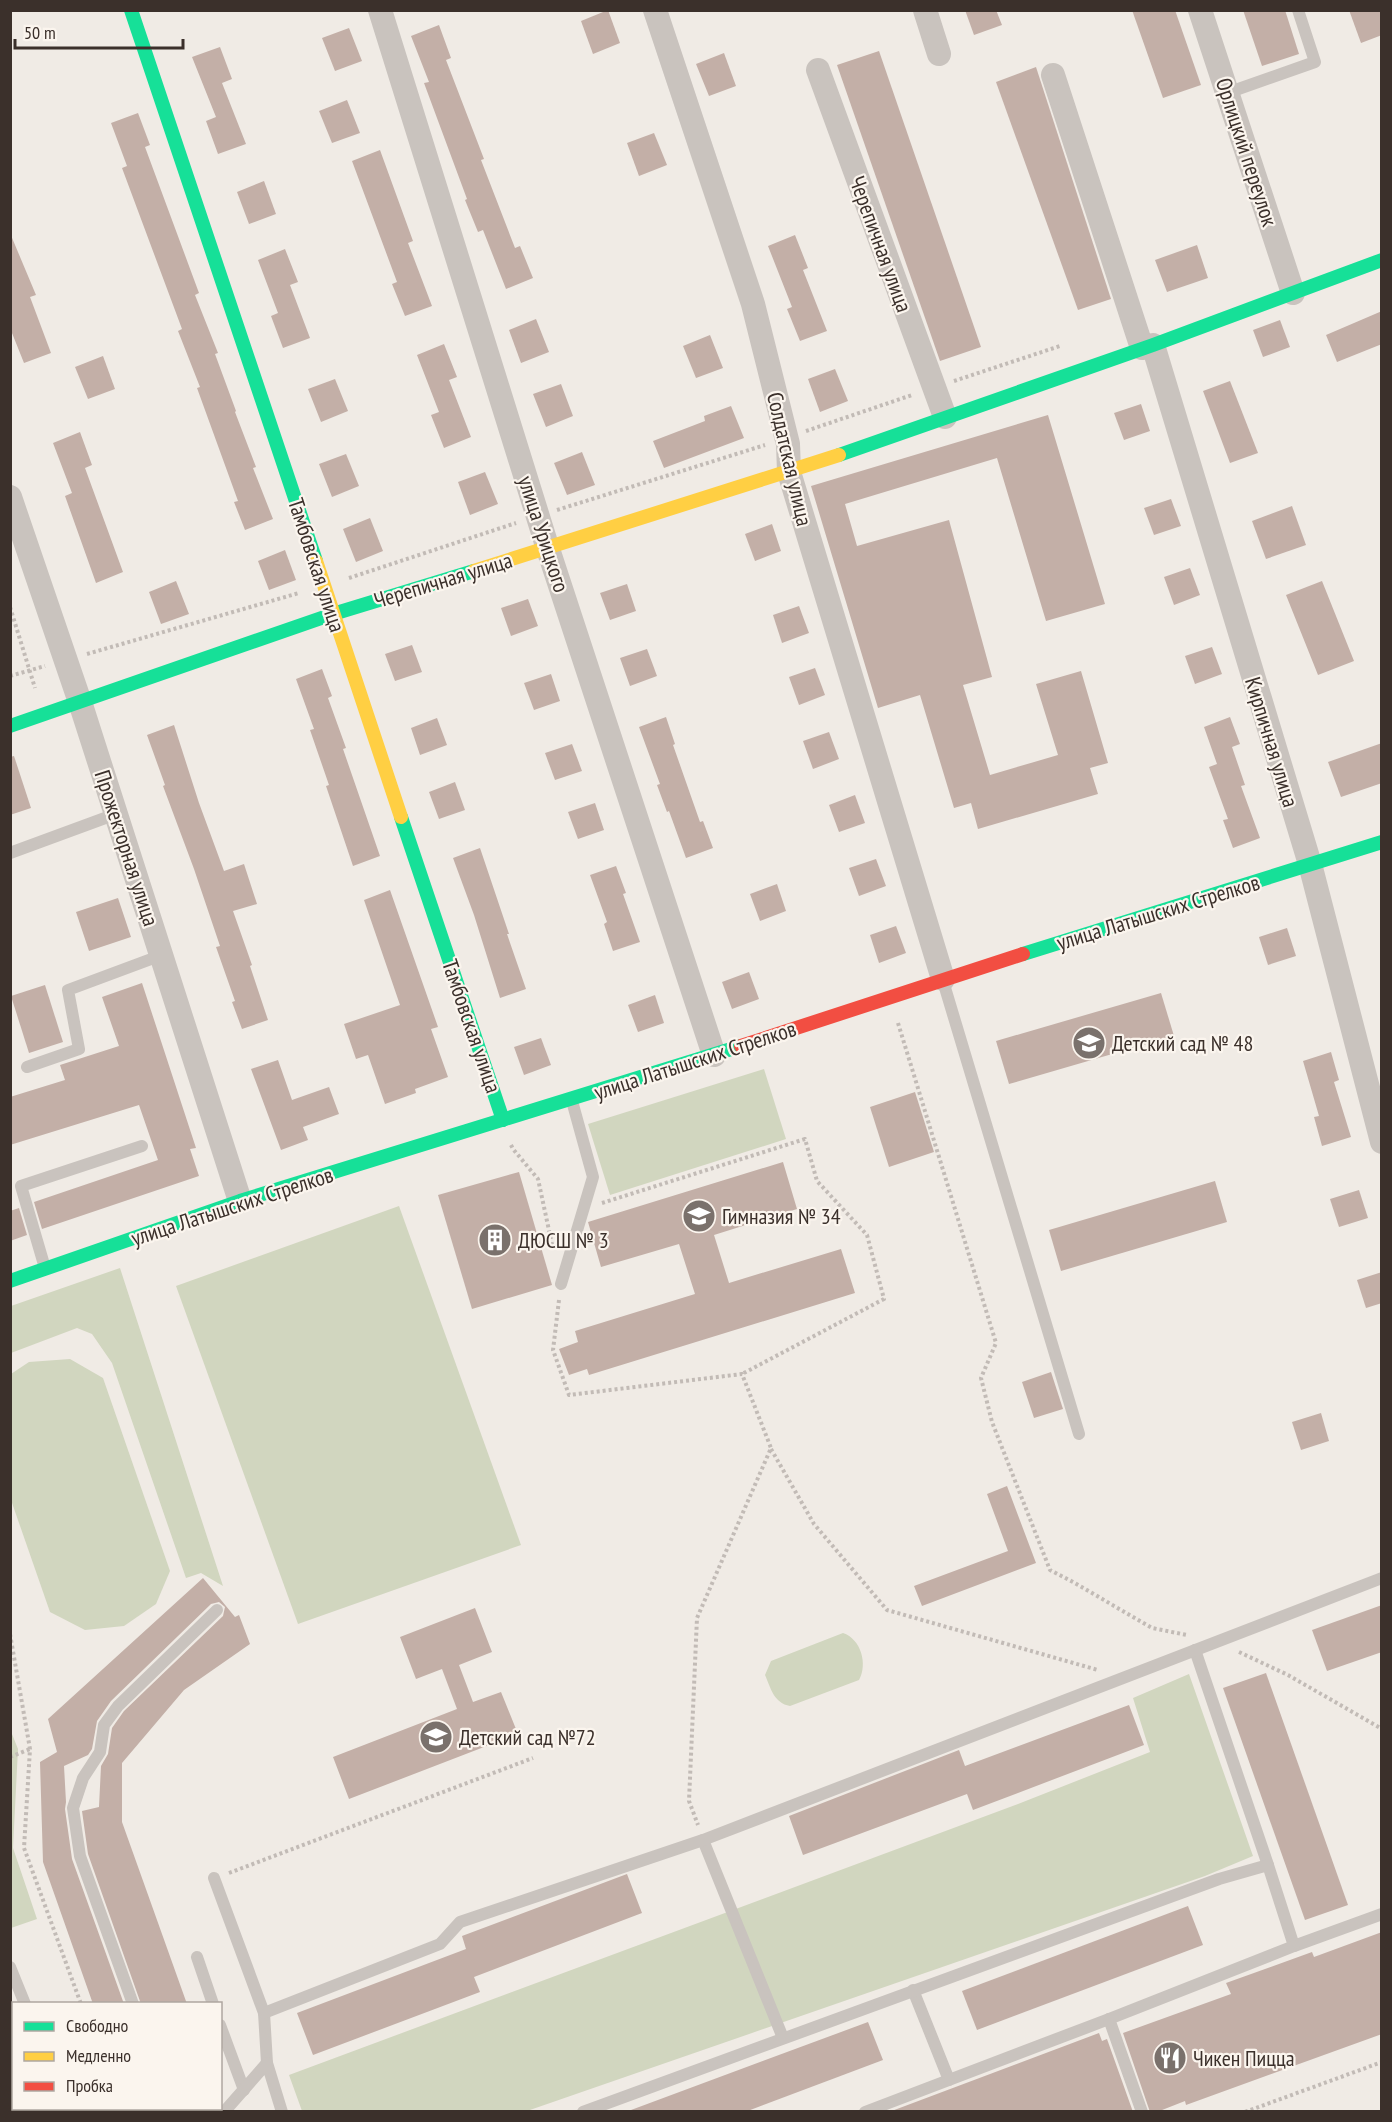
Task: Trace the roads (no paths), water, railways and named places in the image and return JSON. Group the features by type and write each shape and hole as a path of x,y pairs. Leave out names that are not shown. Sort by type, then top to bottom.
{"street":[{"name":"Тамбовская улица","path":"131,10 503,1120"},
{"name":"улица Урицкого","path":"380,10 548,549 714,1056"},
{"name":"Солдатская улица","path":"655,10 753,304 786,438 789,472 943,979"},
{"path":"925,10 939,54"},
{"name":"Орлицкий переулок","path":"1200,10 1293,293"},
{"name":"Черепичная улица","path":"818,70 945,417"},
{"path":"1053,75 1148,346"},
{"name":"Черепичная улица","path":"10,726 333,614 548,549 789,472 1148,346 1382,260"},
{"name":"Кирпичная улица","path":"1148,346 1310,864 1382,1142"},
{"name":"Прожекторная улица","path":"10,497 81,702 240,1201"},
{"name":"улица Латышских Стрелков","path":"10,1281 240,1201 714,1056 943,979 1382,842"}],"lane":[{"path":"1227,93 1315,62 1298,10"},
{"path":"10,852 116,814"},
{"path":"27,1067 79,1049 68,990 162,955"},
{"path":"943,979 1079,1434"},
{"path":"561,1284 593,1178 571,1099"},
{"path":"45,1269 21,1186 142,1146"},
{"path":"264,2013 440,1944 460,1922 703,1840 1382,1578"},
{"path":"132,2002 80,1856 73,1808 83,1778 100,1752 104,1725 118,1706 217,1610"},
{"path":"1195,1650 1294,1946"},
{"path":"703,1840 783,2038"},
{"path":"587,2111 1219,1879 1268,1865"},
{"path":"214,1878 264,2013 267,2063 282,2112"},
{"path":"865,2112 1382,1914"},
{"path":"197,1957 212,2002"},
{"path":"10,1967 23,2002"},
{"path":"913,1990 949,2080"},
{"path":"1109,2019 1142,2112"},
{"path":"222,2031 243,2090"},
{"path":"224,2112 267,2063"}],"place":[{"name":"Детский сад № 48","path":"1089,1043"},
{"name":"Гимназия № 34","path":"699,1216"},
{"name":"ДЮСШ № 3","path":"495,1240"},
{"name":"Детский сад №72","path":"436,1737"},
{"name":"Чикен Пицца","path":"1170,2058"}]}
